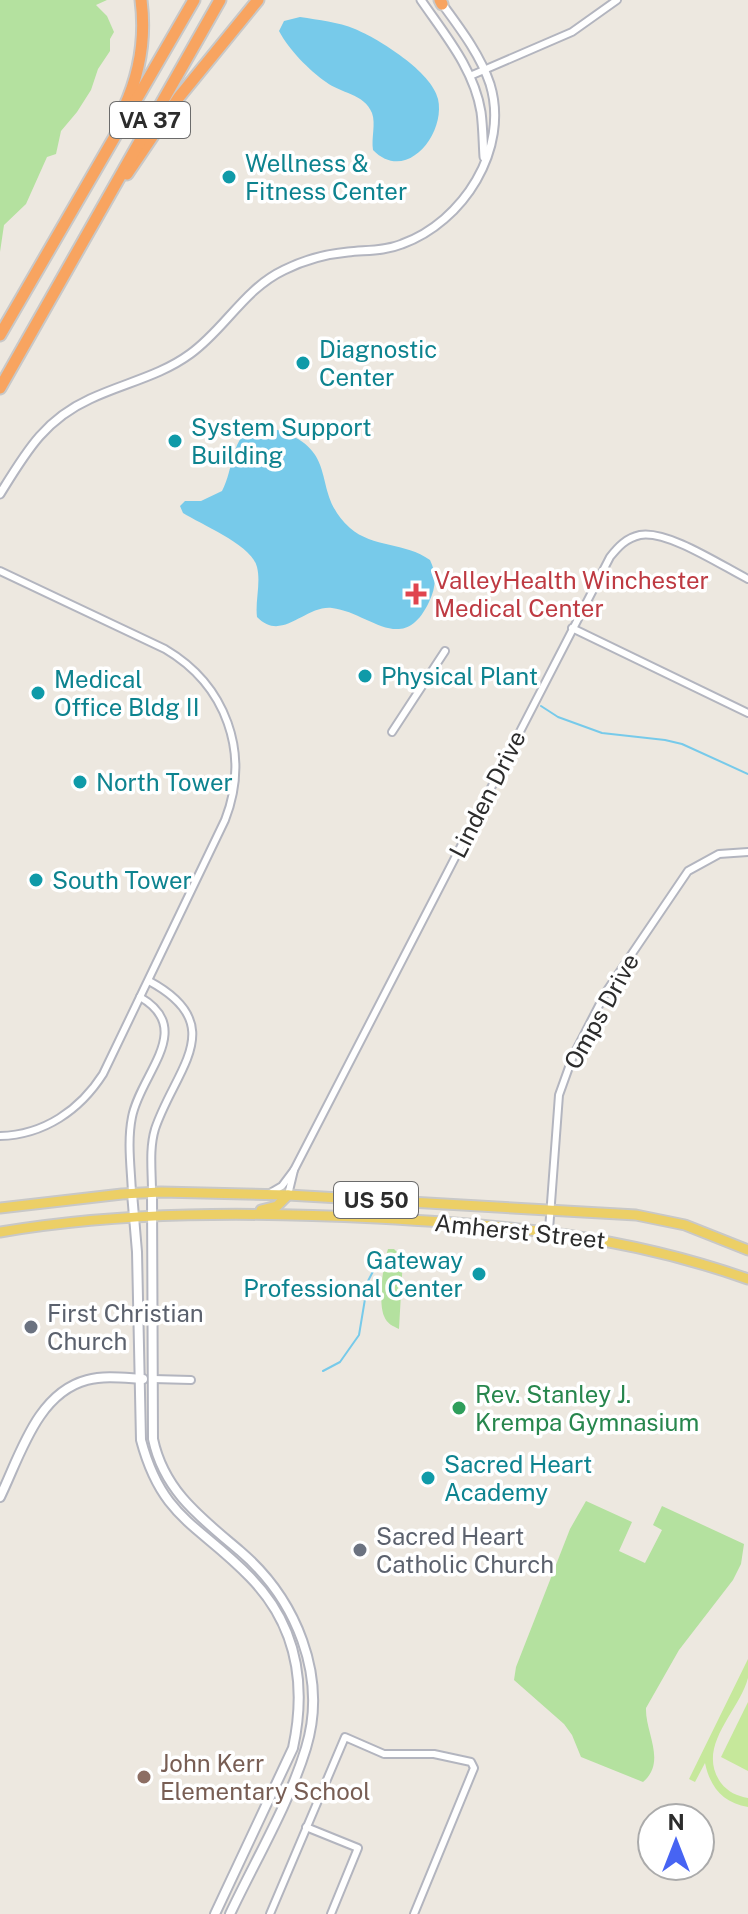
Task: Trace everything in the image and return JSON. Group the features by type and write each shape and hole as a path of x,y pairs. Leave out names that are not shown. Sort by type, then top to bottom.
{"highway":[{"path":"86,184 112,134 137,74 143,33 141,0"},
{"name":"VA 37","path":"0,335 194,0"},
{"name":"VA 37","path":"0,388 220,0"},
{"path":"83,241 179,97 259,0"}],"main road":[{"name":"Amherst Street","path":"0,1208 152,1192 312,1196 660,1219 707,1232 748,1250"},
{"path":"152,1192 153,1439 157,1459 168,1481 191,1509 256,1565 274,1585 294,1619 312,1681 312,1713 306,1749 230,1914"},
{"path":"132,1193 141,1440 156,1484 168,1502 193,1529 249,1576 267,1597 288,1634 301,1692 293,1748 215,1914"},
{"path":"242,1214 275,1207 288,1195"},
{"path":"281,1214 293,1201 312,1196"},
{"name":"Amherst Street","path":"0,1232 135,1217 242,1214 549,1230 637,1246 748,1279"},
{"path":"0,1497 38,1419 58,1395 85,1381 153,1379"}],"street":[{"path":"421,0 470,76 481,112 484,159"},
{"path":"470,76 572,32 617,0"},
{"path":"0,494 28,448 46,428 91,398 148,377 186,357 215,332 248,294 281,271 319,257 390,248 421,236 456,209 470,191 494,136 496,113 484,70 440,1"},
{"name":"Linden Drive","path":"268,1194 282,1186 294,1170 610,557 625,541 639,536 665,538 748,579"},
{"path":"0,571 182,660 210,689 223,708 230,727 236,763 229,811 103,1074 78,1105 63,1116 34,1130 0,1136"},
{"path":"572,628 748,713"},
{"path":"392,732 445,651"},
{"name":"Omps Drive","path":"549,1230 559,1095 573,1056 606,992 688,871 719,854 748,852"},
{"path":"149,981 180,1002 189,1017 192,1036 188,1058 154,1132 152,1192"},
{"path":"132,1193 132,1118 166,1035 161,1013 140,997"},
{"name":"Linden Drive","path":"288,1195 294,1170"},
{"path":"153,1379 191,1380"},
{"path":"270,1914 345,1737 384,1754 434,1754 471,1762 474,1768 414,1914"},
{"path":"306,1827 358,1848 331,1914"}],"green space":[{"path":"0,0 107,0 96,5 107,16 114,32 110,39 110,51 98,69 91,90 61,131 56,154 47,157 26,204 4,225 0,252"},
{"path":"388,1249 394,1249 403,1258 399,1329 387,1321 382,1310 382,1283"},
{"path":"586,1501 632,1522 619,1551 645,1563 662,1530 653,1525 662,1506 744,1544 741,1564 733,1580 679,1650 646,1708 654,1756 650,1774 643,1782 581,1757 564,1724 514,1680 516,1667 570,1529"},
{"path":"748,1659 748,1678 721,1730 713,1756 714,1770 721,1783 733,1793 748,1798 748,1807 731,1802 719,1792 710,1779 705,1763 695,1782 689,1779"},
{"path":"748,1702 748,1771 721,1757"}],"water":[{"path":"300,17 355,29 390,48 426,78 438,99 439,113 436,127 421,150 410,158 398,161 386,159 373,150 373,117 369,107 313,72 279,31 284,21"},
{"path":"263,426 306,445 322,470 337,513 350,528 369,539 410,550 430,560 435,576 433,592 419,618 408,627 385,627 332,608 312,612 285,625 266,624 257,617 258,573 253,559 236,543 183,513 180,506 185,501 201,501 222,491 239,441 252,428"}],"waterway":[{"path":"541,706 558,717 602,733 682,744 748,774"},
{"path":"323,1371 340,1362 359,1335 368,1281 380,1258"}],"place":[{"name":"Wellness & Fitness Center","path":"229,177"},
{"name":"Diagnostic Center","path":"303,363"},
{"name":"System Support Building","path":"175,441"},
{"name":"ValleyHealth Winchester Medical Center","path":"416,594"},
{"name":"Physical Plant","path":"365,676"},
{"name":"Medical Office Bldg II","path":"38,693"},
{"name":"North Tower","path":"80,782"},
{"name":"South Tower","path":"36,880"},
{"name":"Gateway Professional Center","path":"479,1274"},
{"name":"First Christian Church","path":"31,1327"},
{"name":"Rev. Stanley J. Krempa Gymnasium","path":"459,1408"},
{"name":"Sacred Heart Academy","path":"428,1478"},
{"name":"Sacred Heart Catholic Church","path":"360,1550"},
{"name":"John Kerr Elementary School","path":"144,1777"}]}
